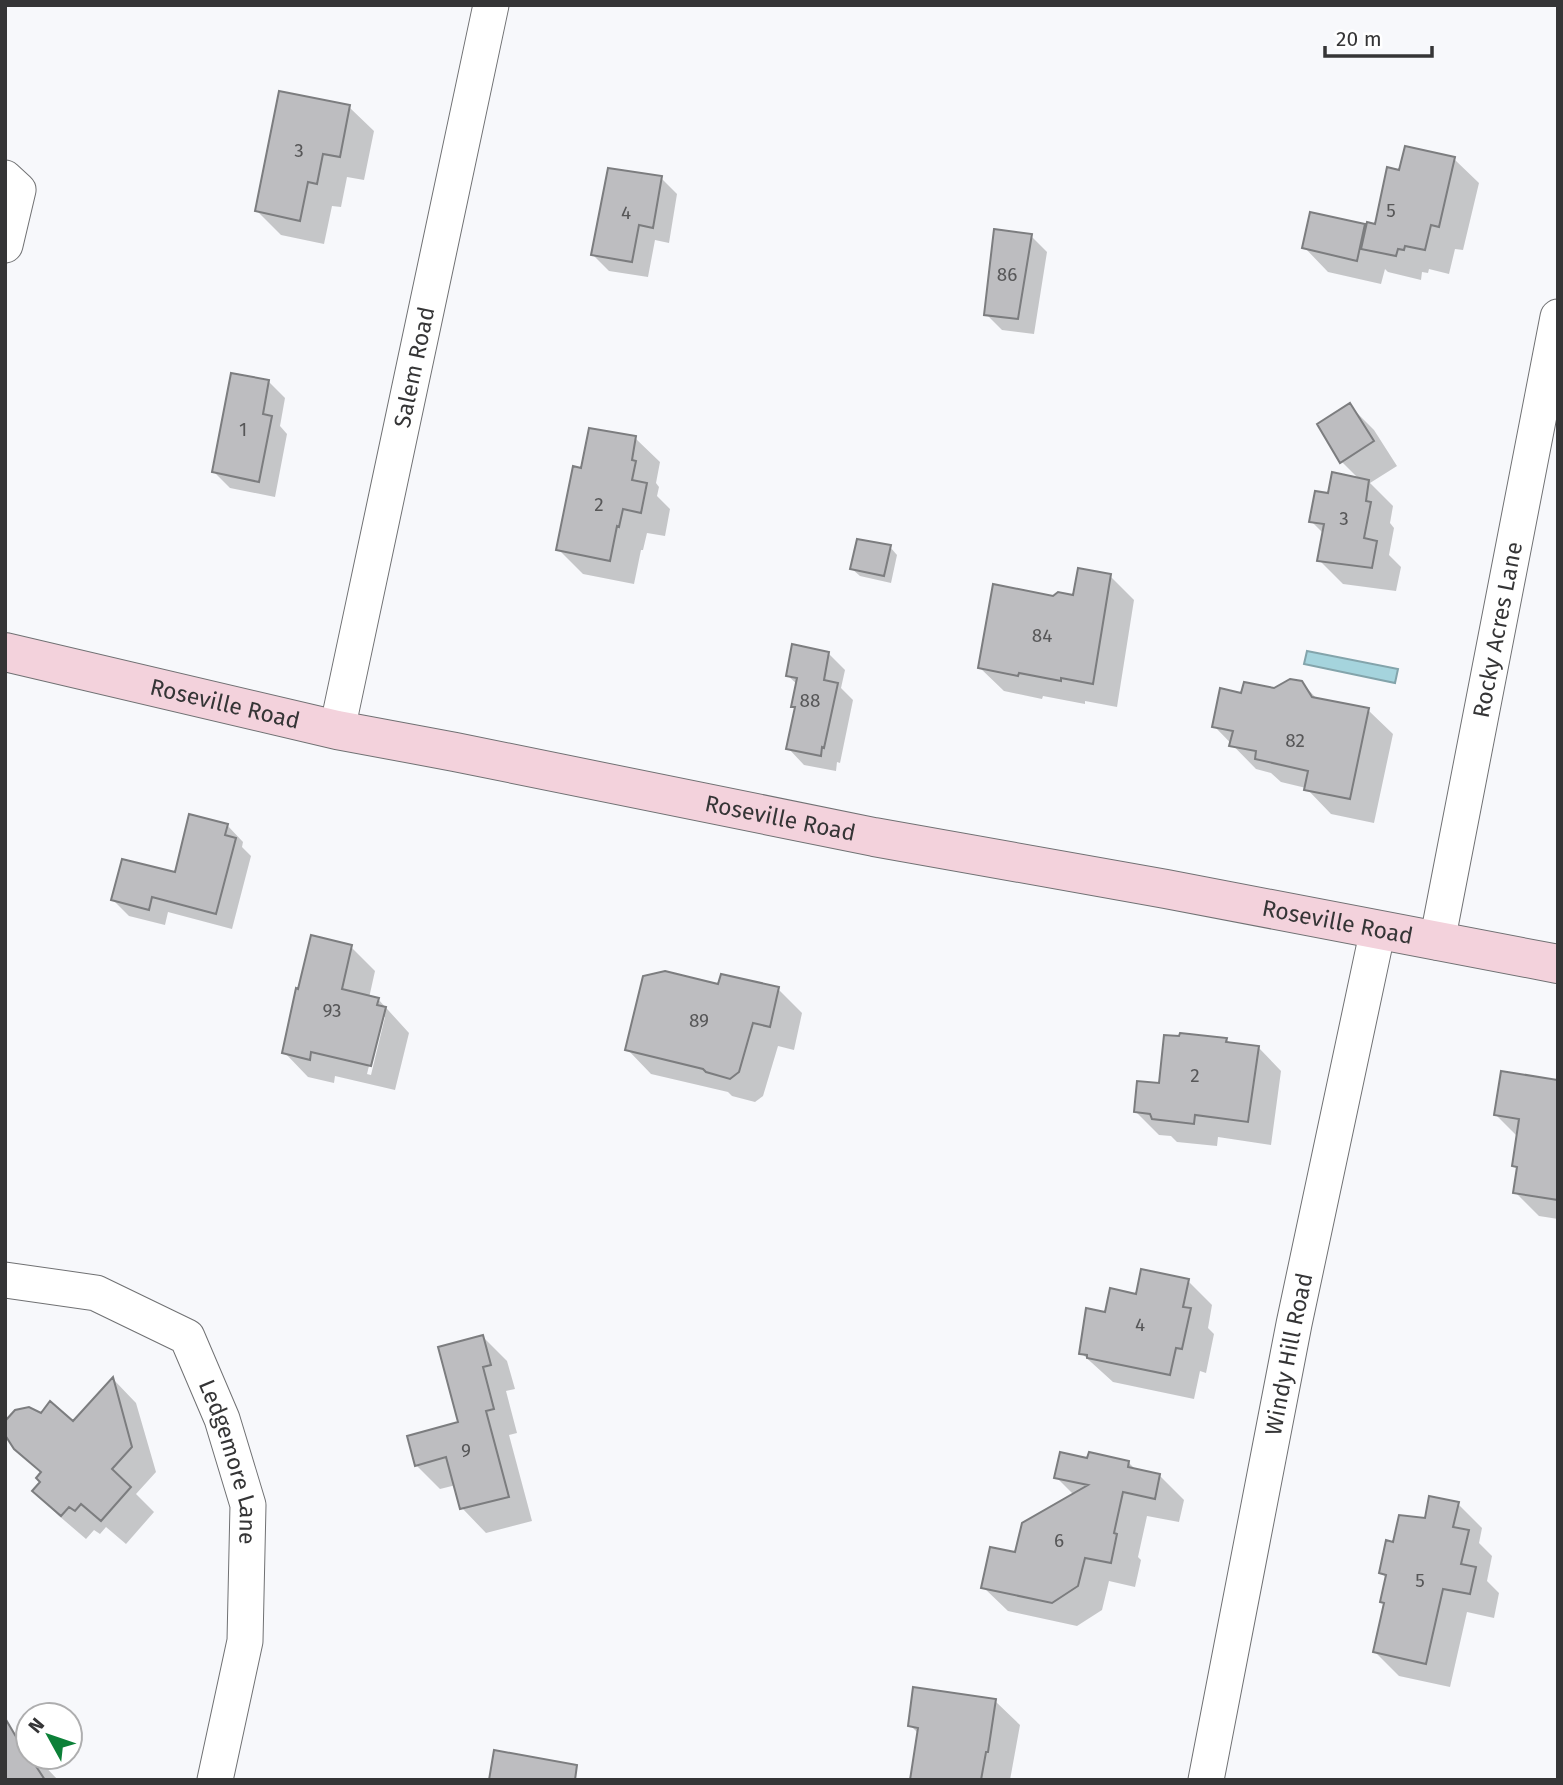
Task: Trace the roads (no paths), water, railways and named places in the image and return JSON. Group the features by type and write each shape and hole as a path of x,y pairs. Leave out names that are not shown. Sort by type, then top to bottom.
{"street":[{"name":"Salem Road","path":"337,730 491,5"},
{"path":"5,178 18,190 5,245"},
{"name":"Rocky Acres Lane","path":"1437,942 1558,317"},
{"name":"Roseville Road","path":"5,652 337,730 874,837 1558,964"},
{"name":"Windy Hill Road","path":"1206,1780 1294,1324 1378,929"},
{"name":"Ledgemore Lane","path":"5,1280 96,1293 187,1337 217,1408 248,1505 246,1641 215,1780"}],"water":[{"path":"1307,651 1398,669 1395,683 1304,664"}]}
